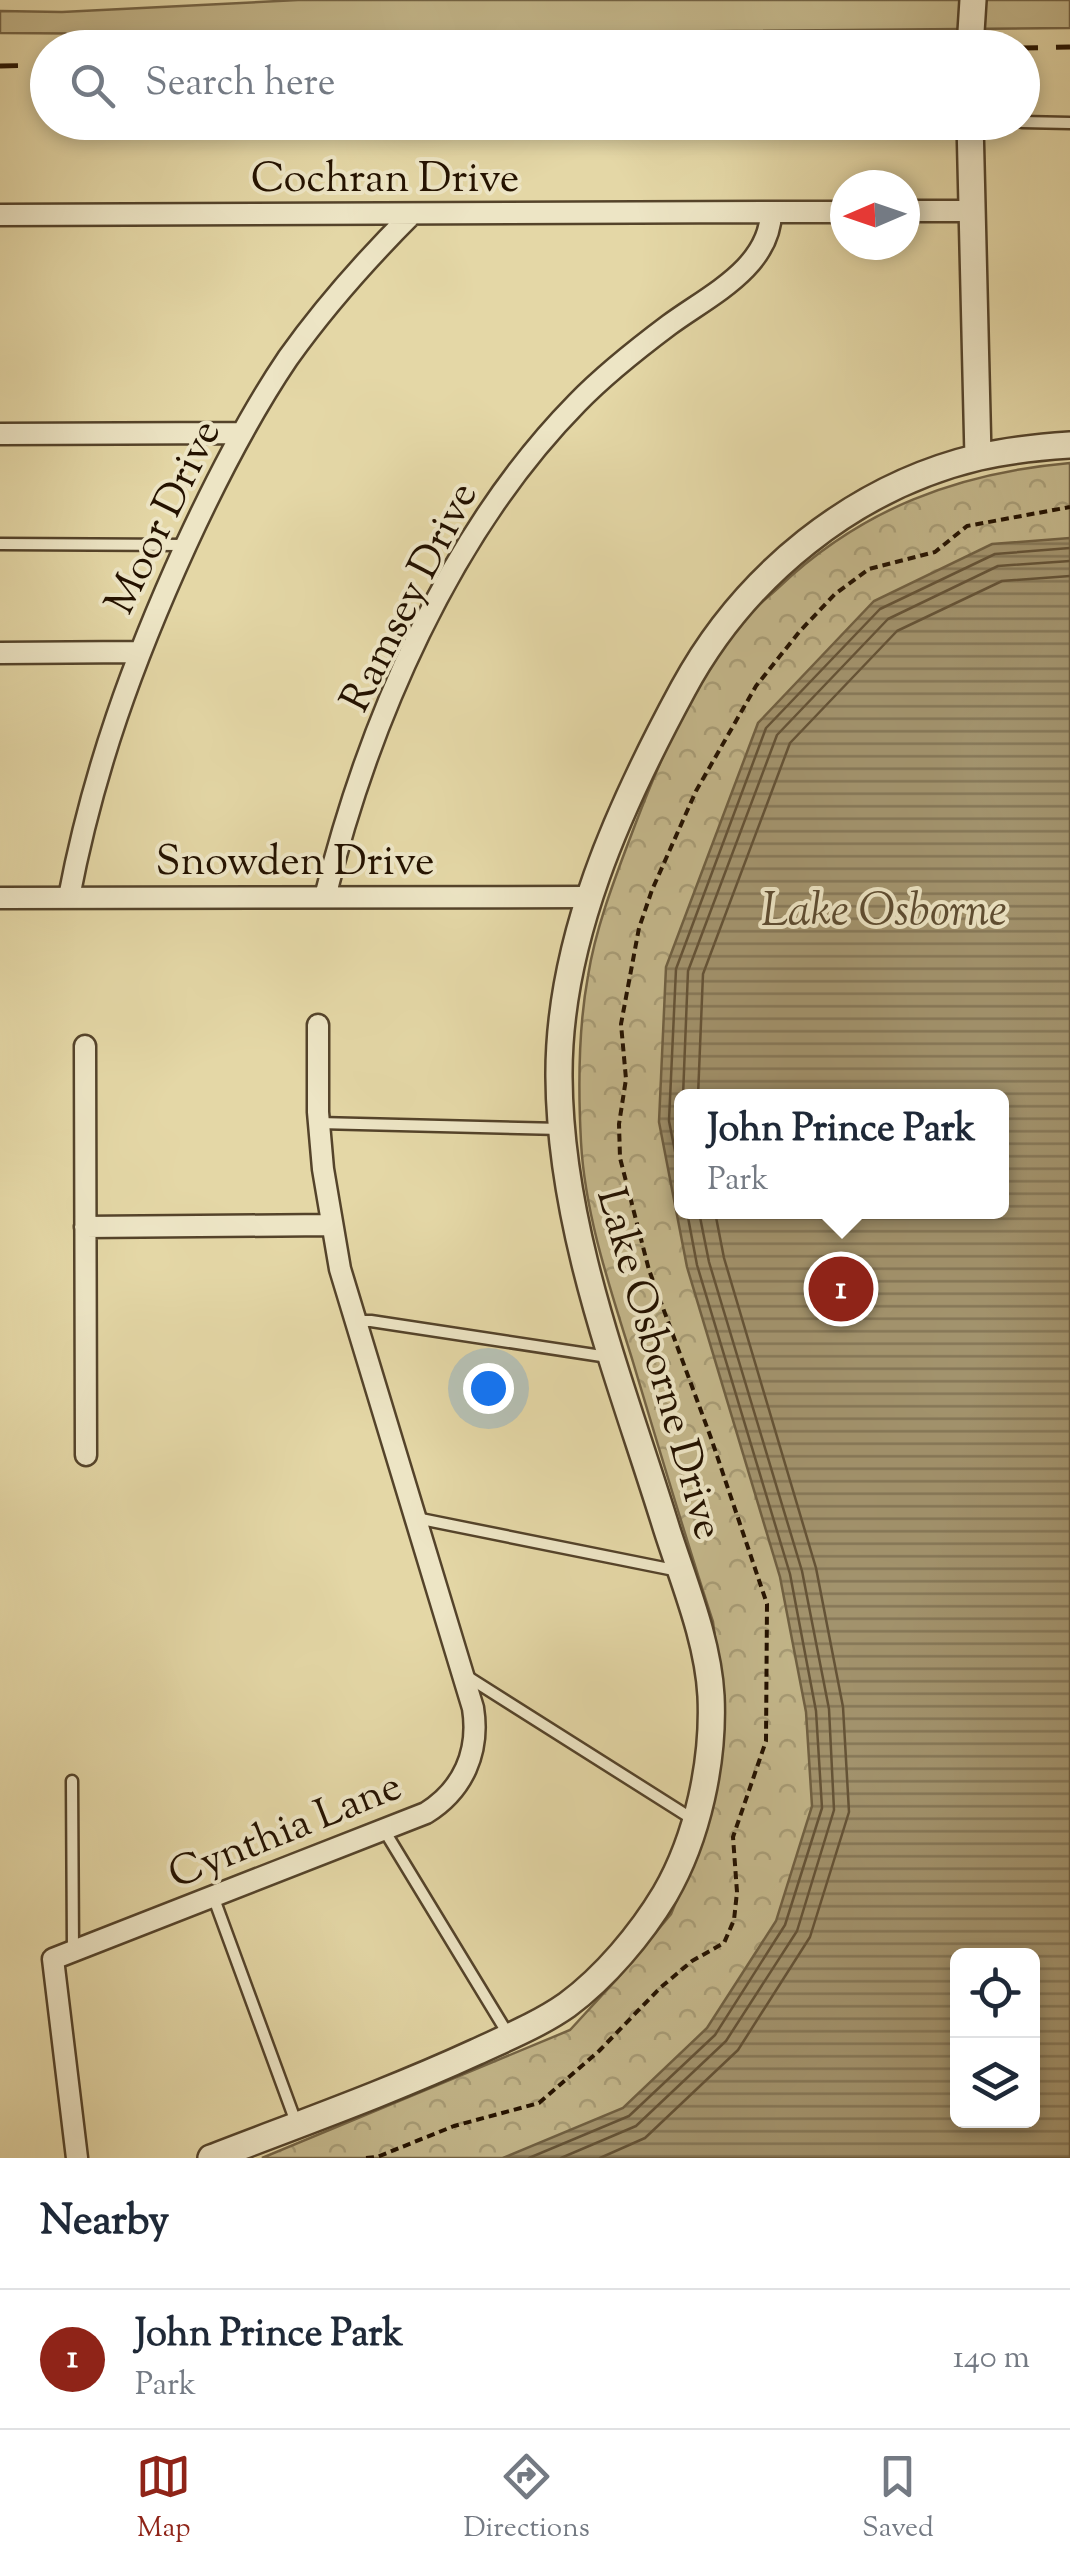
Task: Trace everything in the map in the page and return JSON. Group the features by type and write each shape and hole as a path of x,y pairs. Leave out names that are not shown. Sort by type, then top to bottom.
{"street":[{"path":"971,30 973,0"},
{"path":"970,140 978,457"},
{"path":"920,211 971,211"},
{"path":"771,212 830,212"},
{"name":"Cochran Drive","path":"0,215 771,212"},
{"name":"Ramsey Drive","path":"325,897 359,776 437,600 469,540 520,468 578,402 618,365 717,294 750,263 771,228 771,212"},
{"name":"Moor Drive","path":"69,898 95,779 138,652 241,433 289,357 327,307 412,214"},
{"path":"0,434 241,433"},
{"name":"Lake Osborne Drive","path":"211,2158 435,2070 567,2004 623,1950 668,1889 694,1820 708,1754 711,1692 680,1571 580,1244 562,1130 559,1071 564,1016 573,956 589,896 665,722 720,628 784,560 830,524 914,480 978,457 1070,445"},
{"path":"0,653 138,652"},
{"name":"Snowden Drive","path":"0,898 589,896"},
{"name":"Cynthia Lane","path":"74,1951 436,1806 454,1790 467,1769 474,1745 475,1720 331,1225 319,1123 318,1025"},
{"path":"85,1046 86,1455"},
{"path":"85,1226 331,1225"},
{"path":"74,1951 53,1958 77,2158"}],"lane":[{"path":"1040,122 1070,123"},
{"path":"0,544 186,545"},
{"path":"319,1123 562,1130"},
{"path":"356,1321 371,1320 614,1358"},
{"path":"416,1518 680,1571"},
{"path":"462,1674 694,1820"},
{"path":"72,1781 74,1951"},
{"path":"384,1830 509,2036"},
{"path":"213,1896 297,2125"}],"path":[{"path":"366,2158 454,2126 539,2103 599,2051 660,1988 692,1961 724,1943 734,1920 738,1892 734,1836 766,1740 767,1604 649,1270 620,1158 619,1124 626,1079 621,1024 639,928 696,791 738,716 778,658 835,594 869,569 935,552 966,526 1070,507"}],"green space":[{"path":"298,0 1070,0 1070,28 0,33 0,11 62,12"},
{"name":"Lake Osborne","path":"1070,463 1070,2158 262,2158 570,2030 671,1914 697,1851 719,1668 713,1622 608,1281 588,1198 579,1100 582,1017 592,957 621,862 666,749 704,675 739,624 810,560 843,537 877,516 950,486"}],"water":[{"name":"Lake Osborne","path":"1070,538 1070,2158 503,2158 623,2108 707,2028 776,1921 812,1806 806,1712 780,1577 687,1267 678,1219 1009,1219 1009,1089 674,1089 674,1200 659,1122 666,967 758,723 874,601 992,544"}],"railway":[{"path":"1040,48 1070,47"},
{"path":"0,66 30,65"}],"place":[{"name":"John Prince Park","path":"841,1289"}]}
